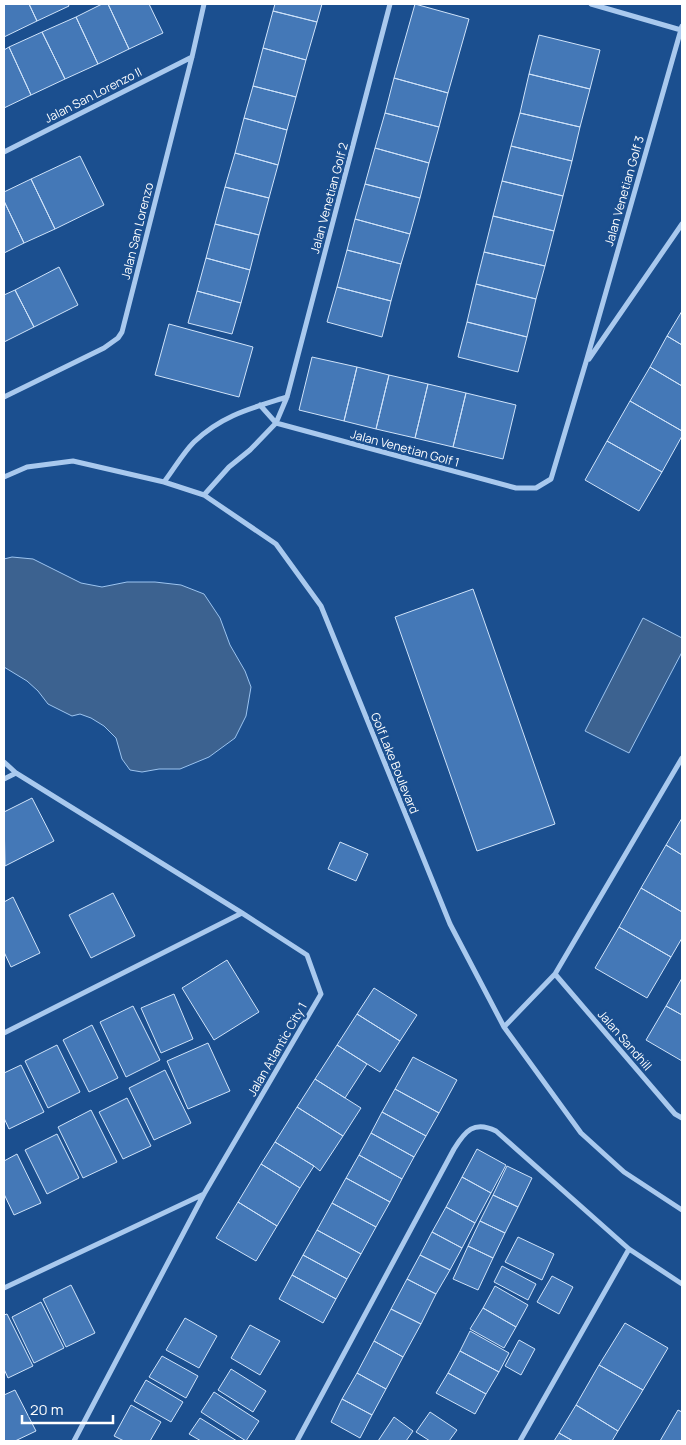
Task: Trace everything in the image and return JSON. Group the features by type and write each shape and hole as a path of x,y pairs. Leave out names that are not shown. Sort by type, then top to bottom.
{"street":[{"name":"Jalan San Lorenzo","path":"4,397 104,348 118,338 122,332 204,4"},
{"name":"Jalan Venetian Golf 2","path":"204,495 229,467 276,424 288,397 390,4"},
{"path":"591,4 681,28"},
{"name":"Jalan Venetian Golf 3","path":"551,479 681,28"},
{"name":"Jalan San Lorenzo II","path":"4,152 192,57"},
{"name":"Jalan Venetian Golf 3","path":"586,362 682,224"},
{"path":"164,482 194,442 216,425 237,413 288,397"},
{"path":"260,405 276,424"},
{"name":"Jalan Venetian Golf 1","path":"276,424 516,488 536,488 551,479"},
{"name":"Golf Lake Boulevard","path":"4,478 28,467 73,461 164,482 204,495 276,544 320,606 450,924 504,1027 581,1133 624,1172 682,1210"},
{"path":"504,1027 555,974 682,758"},
{"name":"Jalan Atlantic City 1","path":"4,762 16,772 307,955 321,994 204,1194 74,1441"},
{"path":"4,779 16,772"},
{"path":"4,1033 242,913"},
{"name":"Jalan Sandhill","path":"555,974 675,1114 682,1118"},
{"path":"297,1441 454,1149 468,1130 477,1126 487,1126 496,1131 629,1249 682,1284"},
{"path":"4,1288 204,1194"},
{"path":"520,1441 629,1249"}],"water":[{"path":"12,557 33,559 81,583 102,587 127,582 155,582 181,585 204,594 220,618 230,645 245,671 251,687 246,716 235,738 209,757 180,769 159,769 142,772 130,770 122,759 116,738 104,726 91,718 80,714 72,716 48,704 27,681 4,667 4,559"},
{"path":"643,618 682,638 682,652 629,753 585,731"}],"building":[{"path":"4,4 29,4 37,21 4,37"},
{"path":"29,4 68,4 69,6 37,21"},
{"path":"102,4 108,4 129,49 98,64 76,17"},
{"path":"108,4 149,4 163,33 129,49"},
{"path":"275,4 322,4 317,22 273,11"},
{"path":"415,4 469,19 448,93 394,78"},
{"path":"273,11 317,22 306,60 263,48"},
{"path":"76,17 98,64 65,79 42,32"},
{"path":"42,32 65,79 31,95 9,47"},
{"path":"539,35 600,50 590,89 529,74"},
{"path":"9,47 31,95 4,108 4,50"},
{"path":"263,48 306,60 296,97 253,86"},
{"path":"529,74 590,89 580,127 520,113"},
{"path":"394,78 448,93 439,127 385,113"},
{"path":"253,86 296,97 287,130 244,118"},
{"path":"385,113 439,127 429,163 375,148"},
{"path":"520,113 580,127 572,161 511,146"},
{"path":"244,118 287,130 278,165 235,153"},
{"path":"511,146 572,161 563,196 502,181"},
{"path":"375,148 429,163 420,198 365,184"},
{"path":"235,153 278,165 269,198 225,187"},
{"path":"80,156 104,205 55,229 31,179"},
{"path":"31,179 55,229 24,243 4,201 4,192"},
{"path":"502,181 563,196 554,231 493,216"},
{"path":"365,184 420,198 410,234 355,219"},
{"path":"225,187 269,198 259,235 215,224"},
{"path":"4,201 24,243 4,253"},
{"path":"493,216 554,231 545,266 484,252"},
{"path":"355,219 410,234 401,264 347,250"},
{"path":"215,224 259,235 250,270 206,258"},
{"path":"347,250 401,264 391,301 337,287"},
{"path":"484,252 545,266 536,299 476,284"},
{"path":"206,258 250,270 241,303 197,291"},
{"path":"59,267 78,305 34,327 15,290"},
{"path":"476,284 536,299 527,337 467,322"},
{"path":"337,287 391,301 382,337 327,322"},
{"path":"15,290 34,327 4,342 4,295"},
{"path":"197,291 241,303 232,334 188,323"},
{"path":"682,311 682,345 667,336"},
{"path":"467,322 527,337 518,372 458,357"},
{"path":"169,324 253,347 239,397 155,375"},
{"path":"667,336 682,345 682,386 650,367"},
{"path":"312,357 357,367 344,421 299,410"},
{"path":"357,367 389,375 376,429 344,421"},
{"path":"650,367 682,386 682,431 630,401"},
{"path":"389,375 428,384 415,438 376,429"},
{"path":"428,384 466,393 453,447 415,438"},
{"path":"466,393 516,405 503,459 453,447"},
{"path":"630,401 682,431 682,436 662,472 607,441"},
{"path":"607,441 662,472 639,511 585,480"},
{"path":"473,589 555,824 477,851 395,617"},
{"path":"32,798 54,841 5,866 4,812"},
{"path":"682,818 682,855 666,845"},
{"path":"340,842 368,854 356,881 328,869"},
{"path":"666,845 682,855 682,912 641,888"},
{"path":"641,888 682,912 682,938 671,957 619,927"},
{"path":"113,893 135,936 91,958 69,915"},
{"path":"13,897 40,953 11,967 4,952 4,902"},
{"path":"619,927 671,957 647,998 595,968"},
{"path":"227,960 259,1012 214,1040 182,988"},
{"path":"682,978 682,1015 666,1006"},
{"path":"374,988 417,1015 400,1041 357,1014"},
{"path":"174,994 193,1039 161,1053 141,1008"},
{"path":"133,1006 160,1060 126,1077 100,1022"},
{"path":"666,1006 682,1015 682,1061 646,1040"},
{"path":"357,1014 400,1041 380,1072 337,1045"},
{"path":"92,1025 118,1078 89,1092 63,1040"},
{"path":"208,1043 230,1091 188,1109 167,1061"},
{"path":"57,1045 80,1092 48,1108 25,1061"},
{"path":"337,1045 367,1064 345,1098 315,1079"},
{"path":"413,1057 457,1080 439,1113 395,1089"},
{"path":"21,1065 44,1112 9,1129 4,1118 4,1073"},
{"path":"165,1070 191,1123 154,1140 129,1088"},
{"path":"315,1079 361,1108 343,1136 297,1107"},
{"path":"395,1089 439,1113 426,1136 382,1112"},
{"path":"127,1098 151,1146 123,1159 99,1112"},
{"path":"297,1107 343,1136 320,1171 275,1142"},
{"path":"91,1110 117,1162 83,1178 58,1127"},
{"path":"382,1112 426,1136 414,1157 371,1133"},
{"path":"371,1133 414,1157 402,1179 359,1155"},
{"path":"57,1134 79,1178 47,1194 25,1150"},
{"path":"275,1142 314,1166 300,1188 261,1164"},
{"path":"477,1149 506,1165 491,1193 462,1177"},
{"path":"17,1154 41,1203 14,1215 4,1194 4,1161"},
{"path":"359,1155 402,1179 390,1202 346,1178"},
{"path":"261,1164 300,1188 277,1226 238,1202"},
{"path":"507,1166 532,1178 518,1207 493,1195"},
{"path":"462,1177 491,1193 475,1223 446,1207"},
{"path":"346,1178 390,1202 376,1227 332,1203"},
{"path":"493,1195 518,1207 505,1233 480,1221"},
{"path":"238,1202 277,1226 256,1261 216,1238"},
{"path":"332,1203 376,1227 361,1254 317,1230"},
{"path":"446,1207 475,1223 462,1248 432,1232"},
{"path":"480,1221 505,1233 493,1258 468,1246"},
{"path":"317,1230 361,1254 347,1279 303,1255"},
{"path":"432,1232 462,1248 450,1270 420,1255"},
{"path":"518,1237 554,1254 542,1280 505,1262"},
{"path":"468,1246 493,1258 478,1290 453,1279"},
{"path":"303,1255 347,1279 336,1299 292,1275"},
{"path":"420,1255 450,1270 436,1294 407,1279"},
{"path":"502,1266 536,1284 528,1300 494,1282"},
{"path":"292,1275 336,1299 323,1323 279,1299"},
{"path":"552,1276 573,1287 559,1314 537,1302"},
{"path":"407,1279 436,1294 421,1324 391,1309"},
{"path":"71,1285 95,1333 66,1347 43,1299"},
{"path":"495,1286 528,1305 516,1327 483,1308"},
{"path":"41,1302 64,1348 34,1363 12,1317"},
{"path":"483,1308 516,1327 504,1348 470,1329"},
{"path":"391,1309 421,1324 403,1357 374,1341"},
{"path":"7,1314 33,1366 8,1378 4,1369 4,1315"},
{"path":"185,1318 217,1336 199,1368 166,1350"},
{"path":"625,1323 668,1348 643,1390 599,1365"},
{"path":"250,1325 280,1341 260,1375 231,1358"},
{"path":"470,1331 509,1353 499,1372 460,1351"},
{"path":"519,1340 535,1349 521,1375 505,1366"},
{"path":"374,1341 403,1357 386,1389 357,1373"},
{"path":"460,1351 499,1372 486,1394 448,1373"},
{"path":"162,1356 198,1376 186,1398 149,1377"},
{"path":"599,1365 643,1390 618,1431 576,1405"},
{"path":"231,1369 266,1391 253,1412 218,1390"},
{"path":"357,1373 386,1389 372,1415 342,1399"},
{"path":"448,1373 486,1394 475,1414 436,1393"},
{"path":"146,1380 183,1402 171,1422 134,1401"},
{"path":"15,1390 36,1431 15,1441 4,1441 4,1395"},
{"path":"214,1392 259,1421 246,1441 201,1412"},
{"path":"342,1399 372,1415 360,1438 331,1422"},
{"path":"131,1405 161,1422 150,1441 124,1441 114,1436"},
{"path":"576,1405 618,1431 612,1441 573,1441 559,1433"},
{"path":"678,1410 682,1412 682,1441 660,1441"},
{"path":"430,1412 457,1430 449,1441 430,1441 416,1432"},
{"path":"394,1417 413,1431 406,1441 378,1441"},
{"path":"200,1418 237,1441 201,1441 189,1434"},
{"path":"559,1433 573,1441 554,1441"}]}
